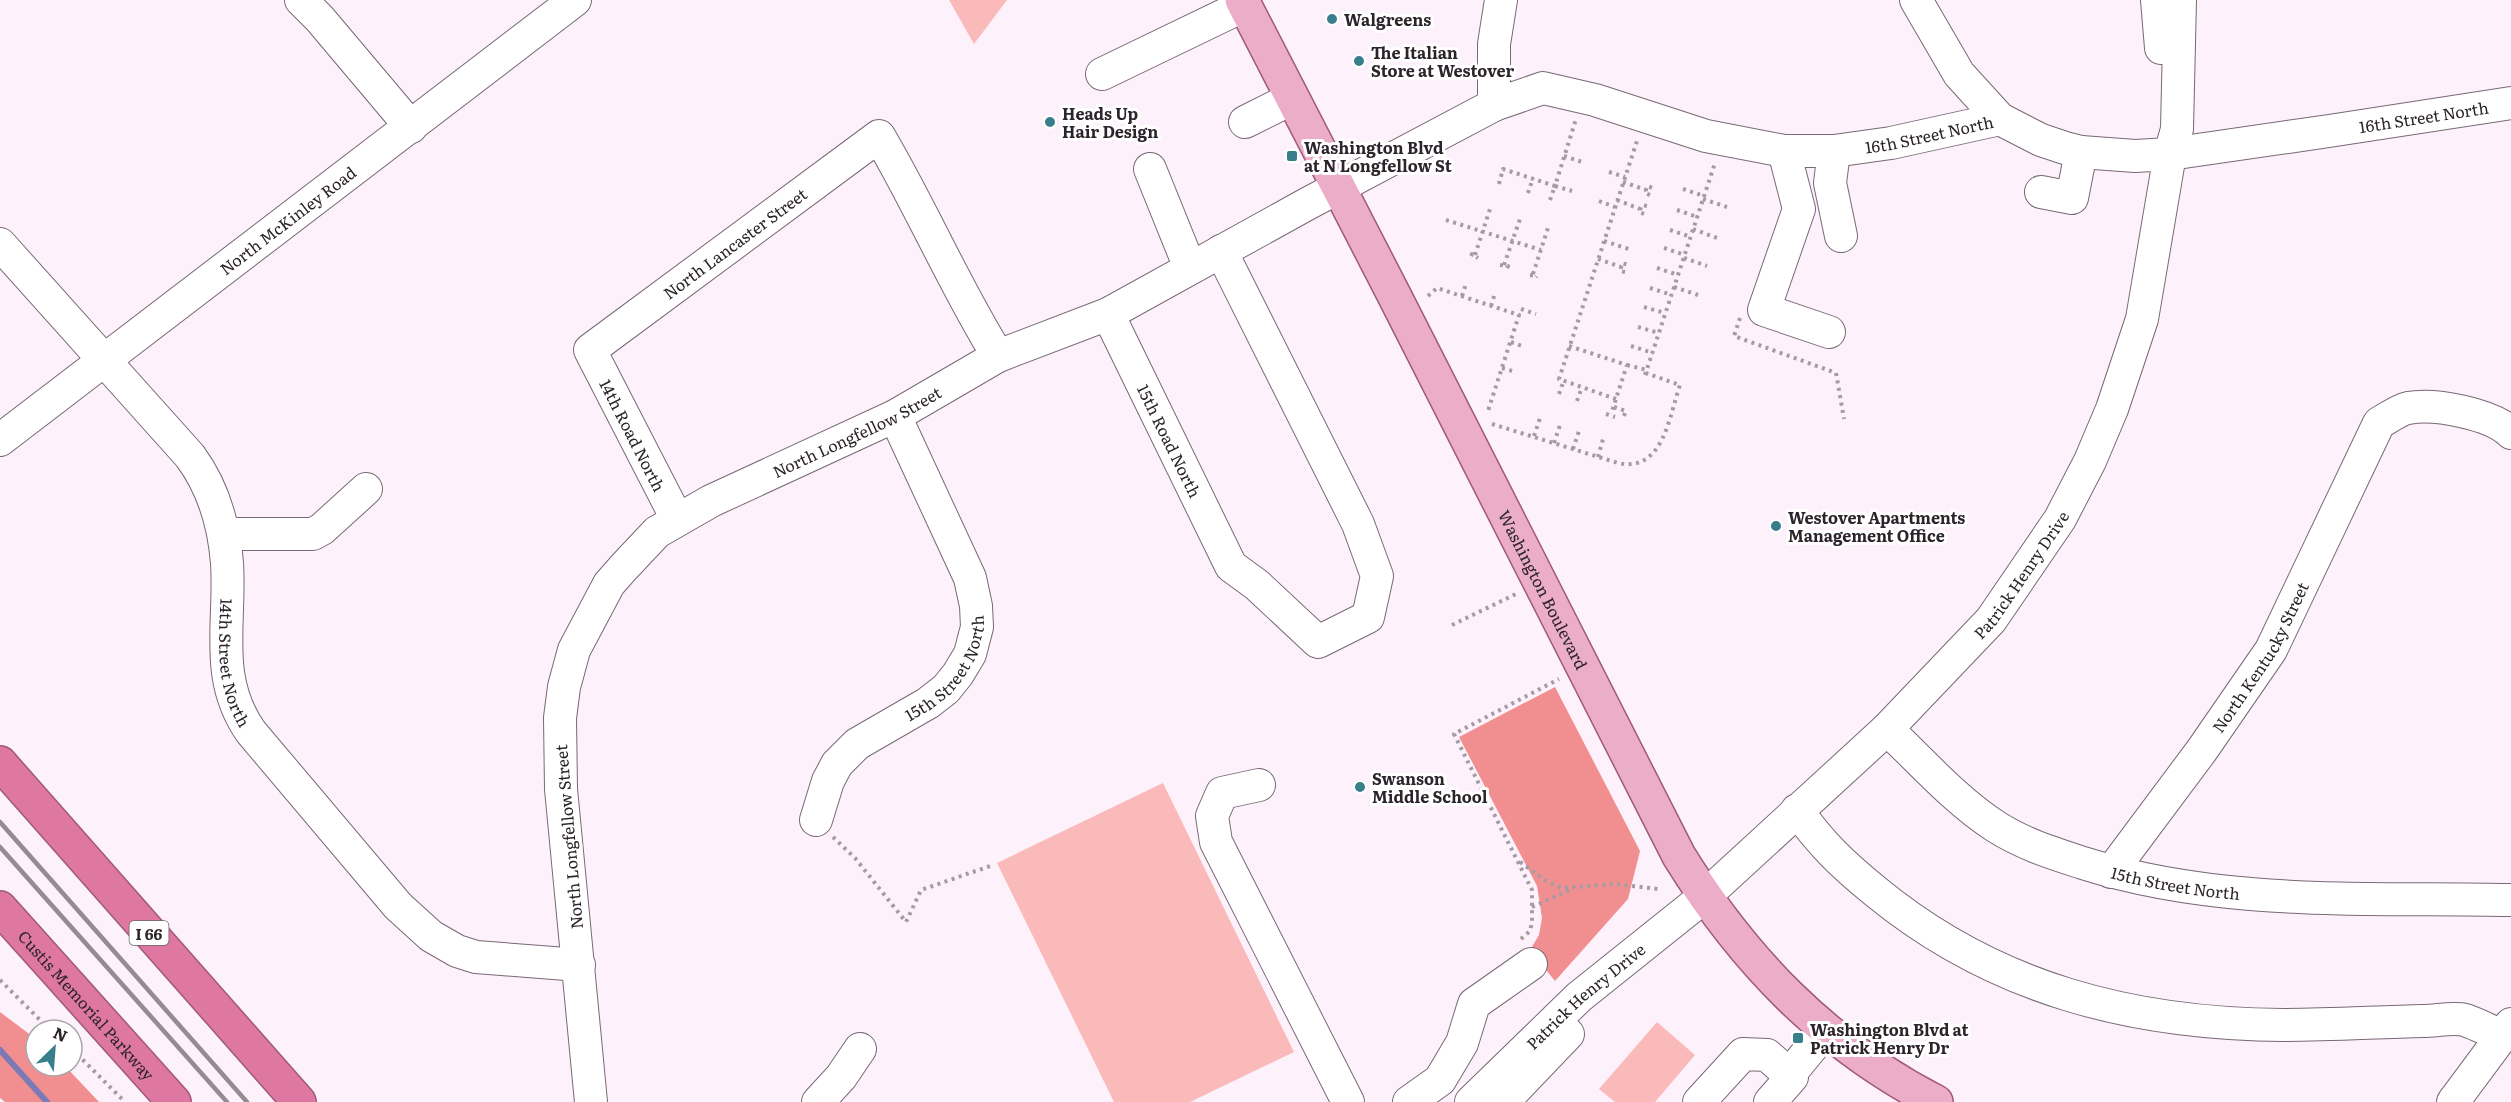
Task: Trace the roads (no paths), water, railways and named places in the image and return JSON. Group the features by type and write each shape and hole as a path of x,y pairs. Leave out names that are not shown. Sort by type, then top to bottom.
{"highway":[{"name":"I 66","path":"0,763 299,1102"},
{"name":"Custis Memorial Parkway","path":"0,908 174,1102"}],"main road":[{"name":"Washington Boulevard","path":"1243,3 1679,856 1704,897 1741,945 1779,987 1826,1030 1877,1069 1936,1102"}],"street":[{"path":"301,0 320,19 411,127"},
{"name":"North McKinley Road","path":"0,440 575,0"},
{"path":"1494,105 1494,44 1501,0"},
{"path":"1916,0 1959,74 2000,119"},
{"name":"Patrick Henry Drive","path":"2157,0 2165,85 2164,129 2170,154"},
{"name":"Patrick Henry Drive","path":"1503,1102 1704,897 1887,729 1991,620 2060,519 2090,461 2112,409 2142,319 2170,154 2177,129 2180,0"},
{"path":"1102,74 1243,3"},
{"name":"16th Street North","path":"1494,105 1543,88 1595,100 1706,136 1784,151 1834,151 1902,141 2000,119 2041,140 2081,152 2125,155 2170,154 2511,103"},
{"path":"1245,122 1291,99"},
{"name":"North Longfellow Street","path":"591,1102 561,789 560,718 564,687 578,641 609,584 657,532 677,519 895,416 999,356 1108,314 1494,105"},
{"name":"North Lancaster Street","path":"590,350 879,136 911,189 975,317 999,356"},
{"path":"1784,151 1799,209 1764,310 1829,332"},
{"path":"1834,151 1830,183 1841,236"},
{"path":"2041,192 2072,198 2081,152"},
{"path":"1150,169 1190,268"},
{"name":"14th Street North","path":"0,244 198,468 217,507 224,534 227,566 224,637 228,674 242,718 256,739 398,906 431,936 457,951 476,957 579,965"},
{"name":"15th Road North","path":"1108,314 1231,566 1257,585 1318,642 1368,617 1377,576 1358,524 1221,251"},
{"name":"14th Road North","path":"590,350 677,519"},
{"name":"North Kentucky Street","path":"2111,872 2202,750 2271,650 2379,423 2407,408 2441,409 2476,414 2503,424 2511,433"},
{"name":"15th Street North","path":"816,820 828,781 837,764 857,744 928,703 946,689 970,654 977,627 976,606 970,578 895,416"},
{"path":"224,534 313,534 322,529 366,489"},
{"name":"15th Street North","path":"1887,729 1944,784 1994,825 2034,848 2111,872 2173,885 2249,896 2511,900"},
{"path":"1259,785 1222,793 1212,816 1216,842 1348,1102"},
{"path":"1797,810 1818,840 1842,863 1917,924 1997,969 2049,989 2141,1013 2195,1020 2283,1025 2463,1020 2507,1030 2453,1102"},
{"name":"Patrick Henry Drive","path":"1471,1102 1578,997 1704,897"},
{"path":"1409,1102 1440,1080 1462,1043 1474,1004 1524,953"},
{"path":"1789,1075 1826,1030"},
{"path":"818,1102 841,1077 860,1049"},
{"path":"1699,1102 1743,1054 1767,1055 1792,1077 1770,1102"}],"waterway":[{"path":"0,1050 47,1102"}],"railway":[{"path":"0,822 247,1102"},
{"path":"0,847 227,1102"}],"place":[{"name":"Walgreens","path":"1332,19"},
{"name":"The Italian Store at Westover","path":"1359,61"},
{"name":"Heads Up Hair Design","path":"1050,122"},
{"name":"Washington Blvd at N Longfellow St","path":"1292,156"},
{"name":"Westover Apartments Management Office","path":"1776,526"},
{"name":"Swanson Middle School","path":"1360,787"},
{"name":"Washington Blvd at Patrick Henry Dr","path":"1798,1038"}]}
